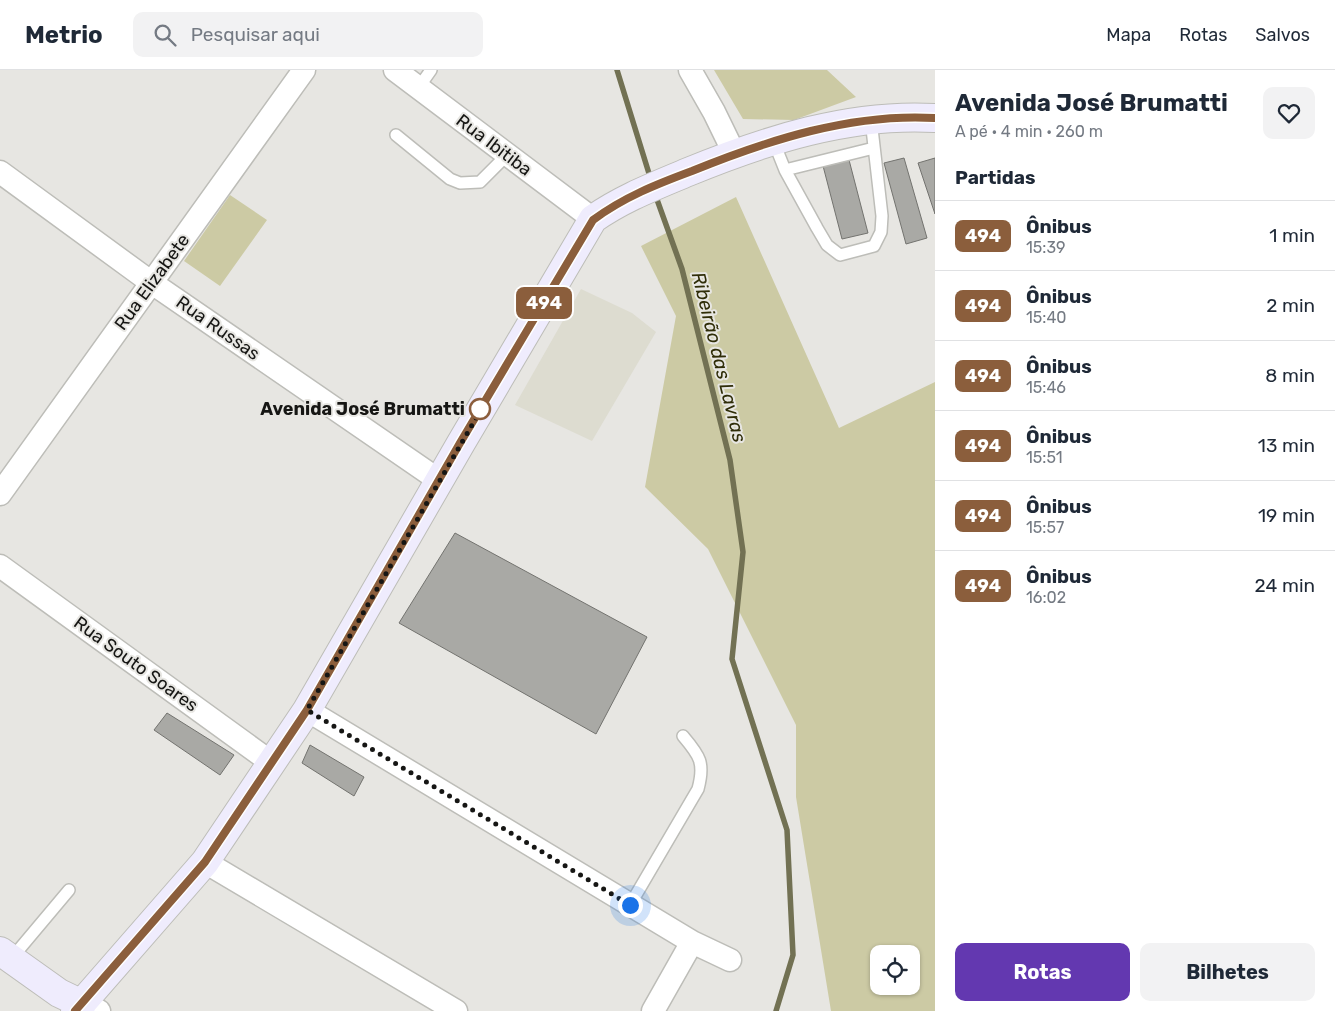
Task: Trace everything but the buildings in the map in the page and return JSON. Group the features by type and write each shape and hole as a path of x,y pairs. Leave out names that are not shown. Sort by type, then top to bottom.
{"main road":[{"path":"6,955 59,994 85,1009 205,862 307,710 593,220 623,200 773,140 870,119 935,118"}],"street":[{"name":"Rua Elizabete","path":"0,494 304,70"},
{"name":"Rua Ibitiba","path":"396,70 425,79 507,155 593,220"},
{"path":"690,70 714,112 734,154"},
{"name":"Rua Russas","path":"0,172 152,283 440,481"},
{"name":"Rua Souto Soares","path":"0,566 272,763"},
{"path":"307,710 692,942 730,960"},
{"path":"205,862 456,1011"},
{"path":"653,1011 692,942"}],"lane":[{"path":"773,140 785,170 827,245 840,255 874,246 881,232 882,216 870,119"},
{"path":"396,135 450,179 460,183 480,182 507,155"},
{"path":"785,170 874,148"},
{"path":"630,905 698,789 702,774 701,759 683,736"},
{"path":"6,955 68,890"}],"shaded area":[{"path":"714,70 827,70 856,97 794,120 743,119"},
{"path":"230,195 267,220 220,286 184,261"},
{"path":"736,197 839,428 935,382 935,1011 831,1011 796,797 796,725 708,549 645,487 676,316 641,246"},
{"path":"581,289 632,313 656,332 592,441 515,405"}],"waterway":[{"name":"Ribeirão das Lavras","path":"617,70 651,180"},
{"name":"Ribeirão das Lavras","path":"655,194 682,269 730,460 743,552 732,659 787,830 793,955 776,1011"}],"bus line":[{"name":"494","path":"75,1011 205,862 307,710 460,443 593,220 616,203 644,190 773,140 870,119 935,118"}],"place":[{"name":"Avenida José Brumatti","path":"480,409"}],"route":[{"path":"480,409 483,406 307,710 630,905"}]}
